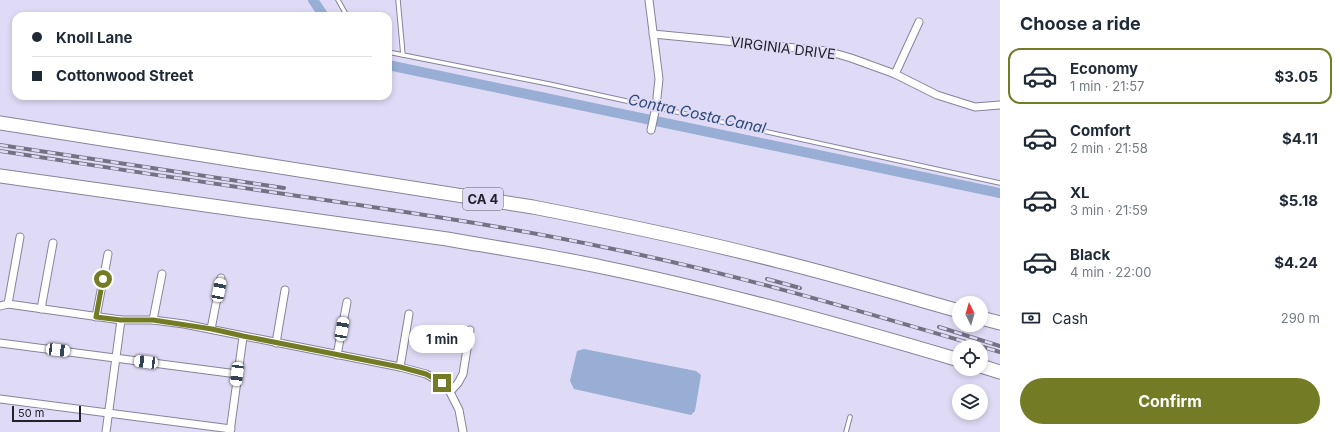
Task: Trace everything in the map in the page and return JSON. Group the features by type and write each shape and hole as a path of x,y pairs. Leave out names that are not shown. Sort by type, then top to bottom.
{"highway":[{"name":"CA 4","path":"0,123 540,208 615,223 742,252 858,282 952,310"},
{"path":"0,176 447,239 550,257 669,282 766,305 952,358"},
{"path":"988,320 1000,323"},
{"path":"988,368 1000,372"}],"street":[{"path":"649,0 659,80 656,107 651,130"},
{"path":"895,74 919,22"},
{"name":"VIRGINIA DRIVE","path":"653,34 827,51 895,74 937,95 975,107 1000,105"},
{"path":"8,304 20,237"},
{"path":"41,310 53,243"},
{"path":"96,317 108,254"},
{"path":"153,320 162,274"},
{"path":"212,329 221,278"},
{"path":"276,343 285,290"},
{"path":"337,355 347,302"},
{"path":"0,306 8,304 96,317 121,320 153,320 212,329 400,367 426,374 442,383 450,392 459,410 463,432"},
{"path":"400,367 409,314"},
{"path":"106,432 121,320"},
{"path":"450,392 458,383 463,374 470,330"},
{"path":"0,400 230,430 243,336"},
{"path":"0,343 237,374"}],"lane":[{"path":"338,0 345,12"},
{"path":"398,0 403,55"},
{"path":"392,53 549,84 1000,183"},
{"path":"846,432 850,417"}],"water":[{"path":"584,349 696,371 701,375 695,411 691,415 574,389 570,381 577,351"}],"waterway":[{"name":"Contra Costa Canal","path":"313,0 321,12"},
{"name":"Contra Costa Canal","path":"392,66 1000,193"}],"railway":[{"path":"0,145 284,188"},
{"path":"0,151 432,216 573,241 707,270 1000,352"},
{"path":"767,279 800,288"},
{"path":"939,327 1000,346"}],"route":[{"path":"103,279 96,317 121,320 153,320 212,329 400,367 426,374 442,383"}]}
